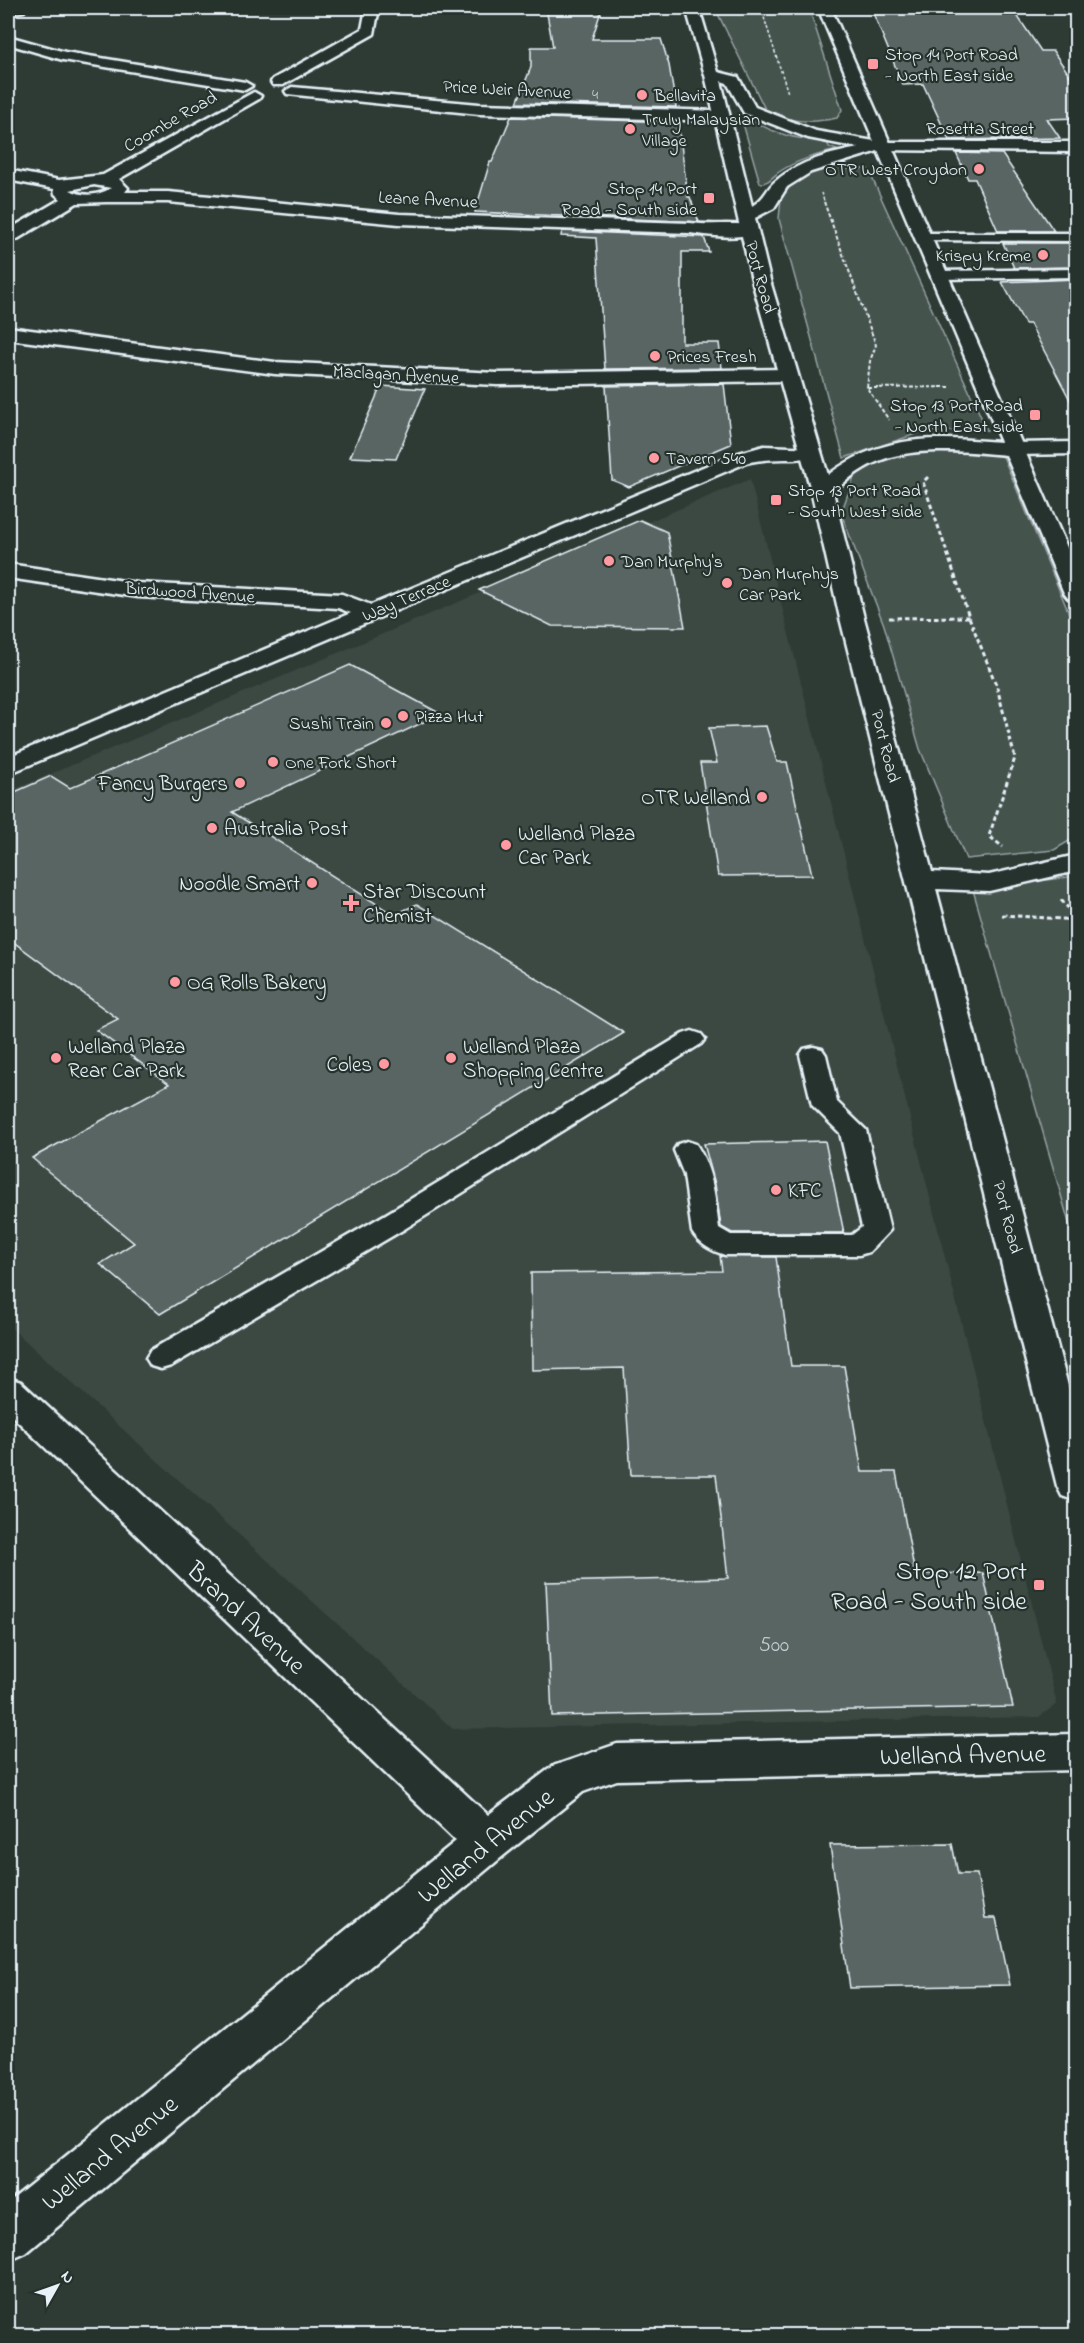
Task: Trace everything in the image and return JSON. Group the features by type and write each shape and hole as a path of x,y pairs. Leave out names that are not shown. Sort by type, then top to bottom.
{"main road":[{"path":"8,10 19,8"},
{"path":"278,82 369,31 372,8"},
{"name":"Port Road","path":"693,8 712,75 746,223 787,375 822,490 852,618 1077,1486"},
{"path":"825,8 861,106 884,147 1077,593"},
{"path":"8,40 63,56 249,91 262,82 278,82 293,86 292,92"},
{"path":"712,75 733,80 748,110 775,122 813,135 884,147"},
{"name":"Price Weir Avenue","path":"249,91 279,96 292,92 479,109 720,116"},
{"name":"Coombe Road","path":"106,189 249,91"},
{"path":"775,122 810,127 839,123"},
{"path":"746,223 768,204 781,184 805,169 846,155 884,147"},
{"name":"Rosetta Street","path":"884,147 1077,147"},
{"path":"8,175 69,192"},
{"name":"Leane Avenue","path":"69,192 85,180 106,189 168,197 399,219 690,228 711,231 746,223"},
{"path":"8,237 69,192"},
{"name":"Maclagan Avenue","path":"8,333 274,368 497,379 787,375"},
{"path":"822,490 857,463 904,447 949,444 1015,448 1077,448"},
{"name":"Way Terrace","path":"8,766 739,459 764,452 809,452"},
{"name":"Birdwood Avenue","path":"8,571 138,590 342,601 370,614"},
{"path":"920,880 989,883 1077,862"},
{"name":"Brand Avenue","path":"8,1392 487,1842"},
{"name":"Welland Avenue","path":"8,2235 487,1842 568,1779 617,1762 1077,1752"}],"lane":[{"path":"923,237 1077,237"},
{"path":"939,275 1077,273"},
{"path":"161,1358 396,1221 692,1039"},
{"path":"687,1150 698,1175 706,1232 725,1245 859,1245 876,1230 853,1130 825,1105 813,1055"}],"path":[{"path":"761,8 789,97"},
{"path":"819,187 876,345 870,361 867,388 892,424"},
{"path":"867,388 953,387"},
{"path":"930,474 923,482 969,617 997,687 1015,758 989,836 1005,848"},
{"path":"888,618 969,617"},
{"path":"1000,915 1077,920"}],"shaded area":[{"path":"715,8 809,8 842,110 837,118 800,121 773,114 765,109"},
{"path":"742,120 754,122 787,135 827,142 829,147 837,150 800,161 779,172 768,181 760,183"},
{"path":"845,157 848,169 868,169 987,430 922,432 844,458 779,219 781,198 797,178"},
{"path":"906,451 1002,454 1076,630 1076,837 1054,850 966,859 920,749 884,625 841,513 857,469"},
{"name":"Welland Plaza Shopping Centre","path":"750,479 1057,1704 1039,1717 453,1729 8,1325 8,792"},
{"path":"1076,876 1076,1247 973,890"}],"building":[{"path":"546,8 602,8 592,39 661,39 669,65 676,107 517,103 531,67 531,47 553,47"},
{"path":"871,8 1012,8 1041,51 1053,51 1077,86 1077,118 1047,119 1060,138 949,140 923,84 903,85"},
{"path":"511,117 678,122 688,197 690,197 699,222 475,212 490,162 492,162"},
{"path":"956,153 1002,154 1054,231 998,231 975,179 968,179"},
{"path":"562,231 704,237 709,252 682,252 682,343 719,343 722,368 605,369 596,238 561,236"},
{"name":"Krispy Kreme","path":"1003,243 1077,243 1077,267 1014,268"},
{"path":"1077,279 1077,413 1030,324 1025,324 1002,282"},
{"path":"724,384 731,444 629,487 612,480 606,386"},
{"path":"381,386 425,389 396,459 350,457"},
{"name":"Dan Murphy's","path":"640,520 667,532 685,627 552,626 479,590"},
{"name":"Welland Plaza Shopping Centre","path":"350,665 441,714 232,812 394,915 417,904 624,1033 160,1314 100,1264 134,1243 32,1158 169,1084 96,1030 118,1019 8,938 8,795 51,776 70,788"},
{"path":"766,726 777,762 787,762 812,875 718,876 700,763 717,763 709,728"},
{"path":"825,1141 844,1233 732,1233 721,1227 715,1184 704,1144"},
{"path":"720,1256 776,1257 791,1366 844,1366 862,1472 896,1472 915,1574 983,1573 1013,1707 552,1716 546,1582 728,1578 716,1475 631,1475 624,1368 532,1370 531,1273 722,1271"},
{"path":"952,1844 958,1874 977,1874 985,1918 996,1918 1010,1985 850,1988 830,1845"}],"place":[{"name":"Stop 14 Port Road - North East side","path":"873,64"},
{"name":"Bellavita","path":"642,95"},
{"name":"Truly Malaysian Village","path":"630,129"},
{"name":"OTR West Croydon","path":"979,169"},
{"name":"Stop 14 Port Road - South side","path":"709,198"},
{"name":"Krispy Kreme","path":"1043,255"},
{"name":"Prices Fresh","path":"655,356"},
{"name":"Stop 13 Port Road - North East side","path":"1035,415"},
{"name":"Tavern 540","path":"654,458"},
{"name":"Stop 13 Port Road - South West side","path":"776,500"},
{"name":"Dan Murphy's","path":"609,561"},
{"name":"Dan Murphys Car Park","path":"727,583"},
{"name":"Pizza Hut","path":"403,716"},
{"name":"Sushi Train","path":"386,723"},
{"name":"One Fork Short","path":"273,762"},
{"name":"Fancy Burgers","path":"240,783"},
{"name":"OTR Welland","path":"762,797"},
{"name":"Australia Post","path":"212,828"},
{"name":"Welland Plaza Car Park","path":"506,845"},
{"name":"Noodle Smart","path":"312,883"},
{"name":"Star Discount Chemist","path":"351,903"},
{"name":"OG Rolls Bakery","path":"175,982"},
{"name":"Welland Plaza Rear Car Park","path":"56,1058"},
{"name":"Welland Plaza Shopping Centre","path":"451,1058"},
{"name":"Coles","path":"384,1064"},
{"name":"KFC","path":"776,1190"},
{"name":"Stop 12 Port Road - South side","path":"1039,1585"}]}
